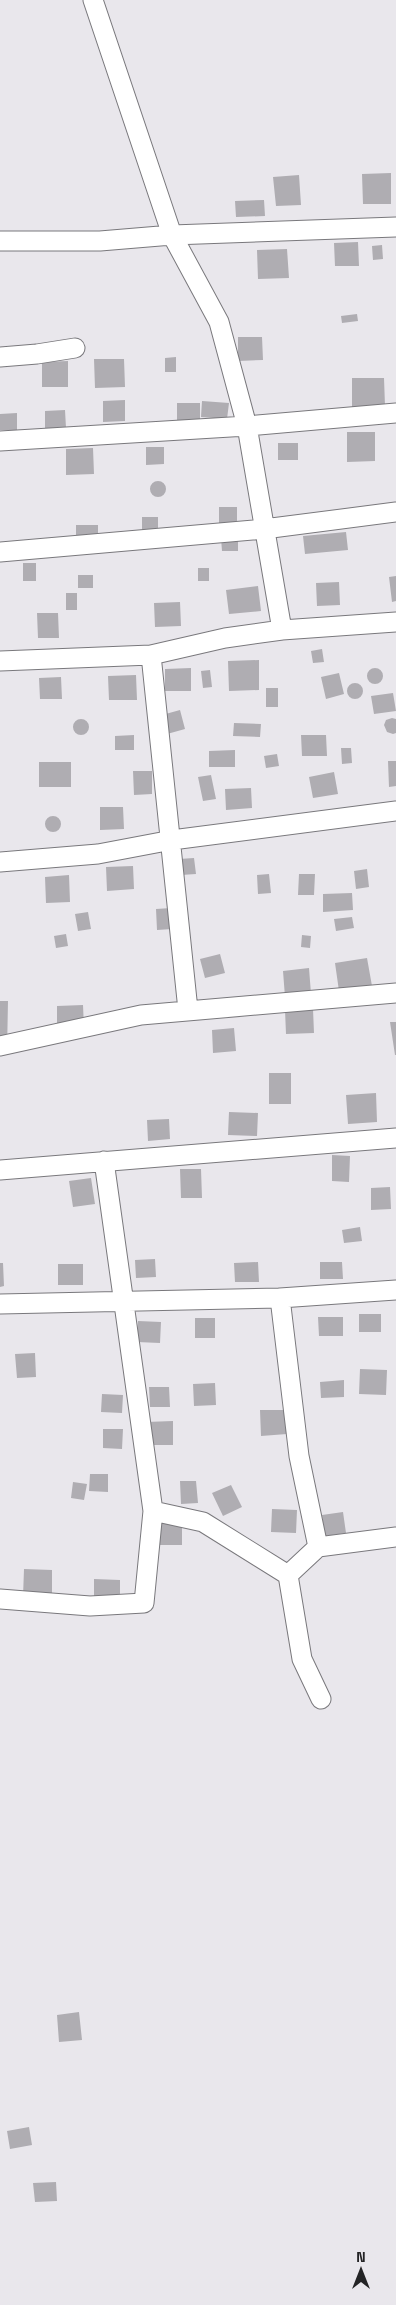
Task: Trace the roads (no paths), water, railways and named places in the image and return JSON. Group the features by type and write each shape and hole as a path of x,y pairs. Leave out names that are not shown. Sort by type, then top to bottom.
{"street":[{"path":"93,0 172,234 219,322 247,426 282,630"},
{"path":"0,241 100,241 172,234 396,227"},
{"path":"0,357 75,348"},
{"path":"0,441 247,426 396,413"},
{"path":"0,552 264,529 396,512"},
{"path":"0,661 151,655 225,638 282,630 396,622"},
{"path":"151,655 172,840 188,1010"},
{"path":"0,862 98,854 172,840 396,811"},
{"path":"0,1046 141,1015 396,993"},
{"path":"0,1170 104,1160 396,1138"},
{"path":"0,1599 90,1606 144,1603 153,1511 104,1160"},
{"path":"0,1304 280,1298 396,1290"},
{"path":"280,1298 299,1456 318,1547"},
{"path":"153,1511 203,1522 288,1575 302,1659 321,1699"},
{"path":"288,1575 318,1547 396,1537"}]}
